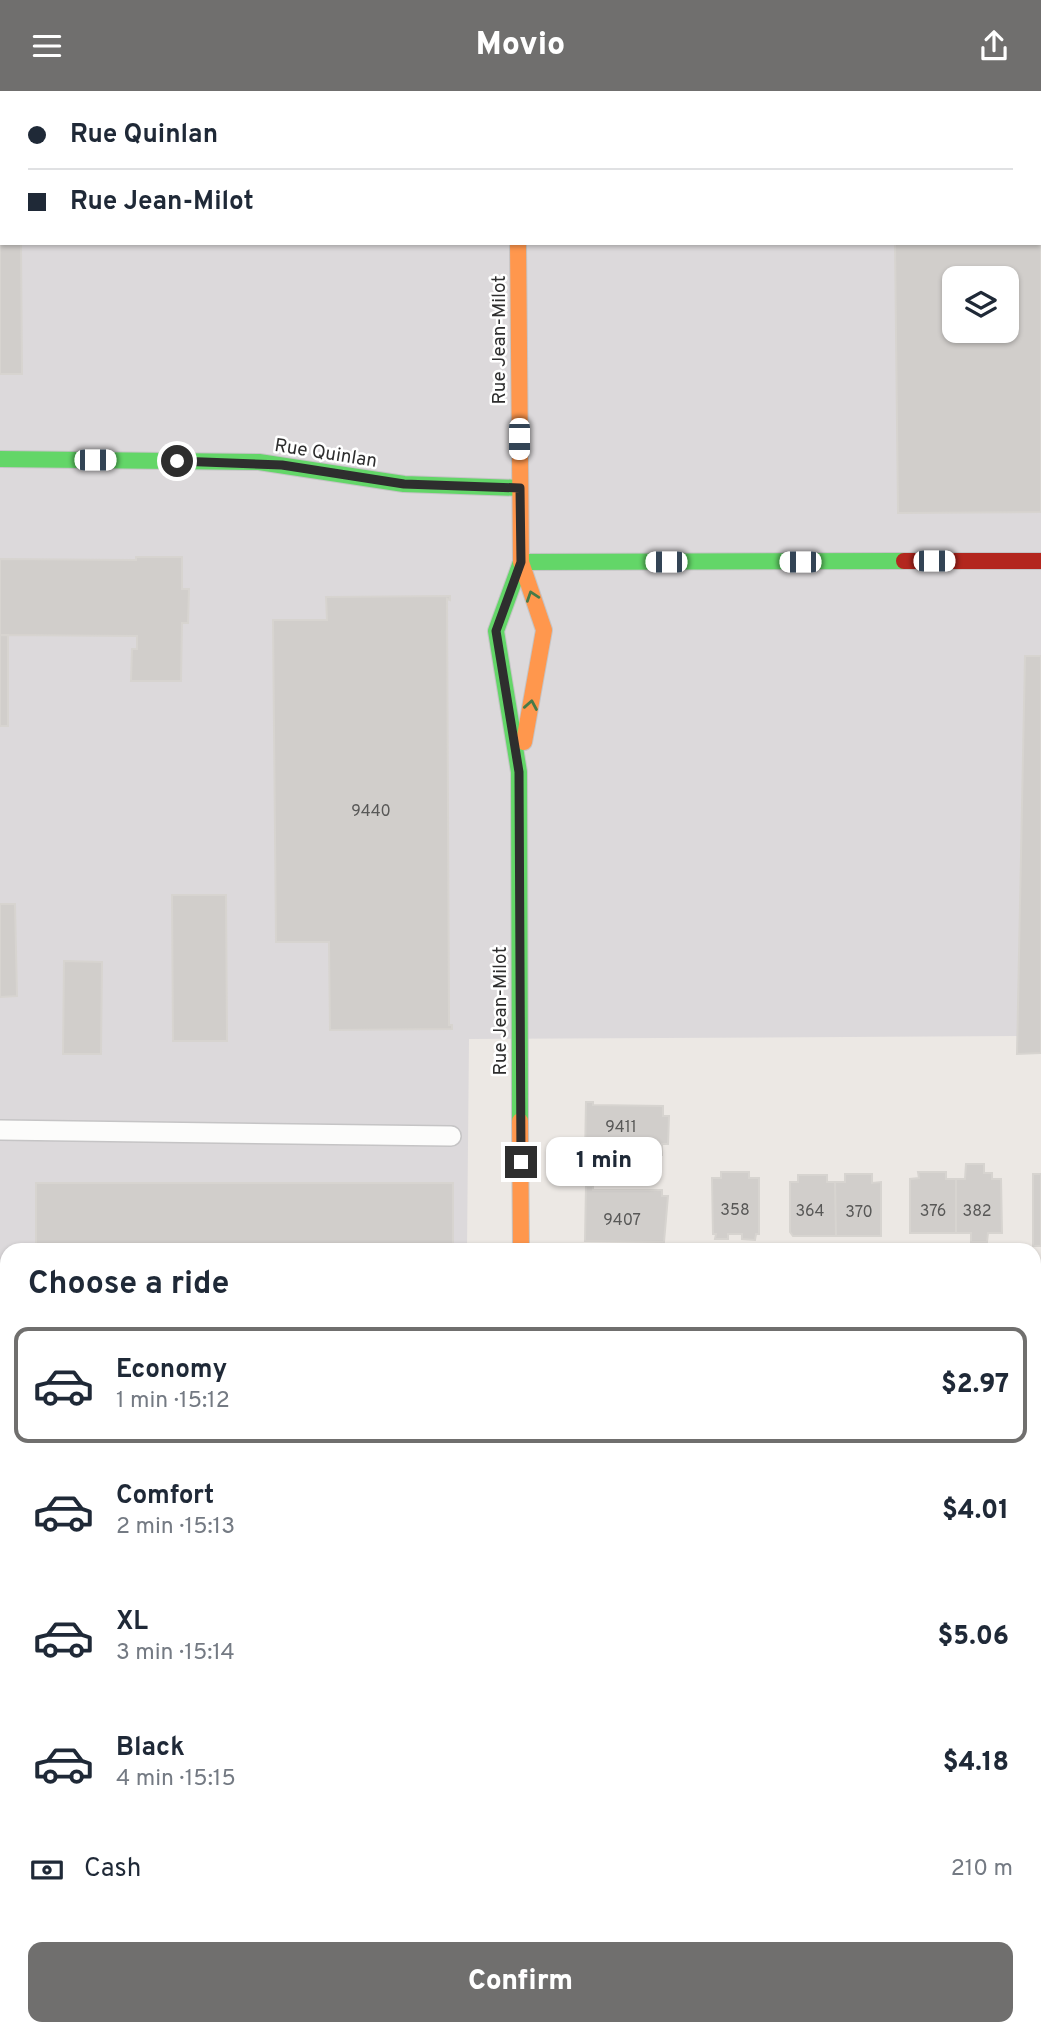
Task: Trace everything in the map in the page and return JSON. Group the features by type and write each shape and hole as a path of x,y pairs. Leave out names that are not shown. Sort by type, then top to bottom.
{"street":[{"name":"Rue Jean-Milot","path":"518,245 521,562 544,630 519,772"},
{"name":"Rue Quinlan","path":"0,459 259,463 404,484 520,488"},
{"path":"521,562 1041,561"},
{"name":"Rue Jean-Milot","path":"521,562 496,631 519,772 522,1243"}],"lane":[{"path":"0,1130 451,1136"}],"shaded area":[{"path":"0,245 1041,245 1041,1036 469,1039 467,1243 0,1243"}],"building":[{"path":"0,245 21,245 22,374 0,374"},
{"path":"895,245 1041,245 1041,512 898,513"},
{"path":"136,557 182,557 182,589 189,589 188,623 182,623 181,681 131,681 132,649 137,649 137,636 0,635 0,559 136,560"},
{"path":"450,596 450,600 447,599 449,1025 452,1025 452,1029 330,1030 329,942 276,942 273,620 327,620 326,597"},
{"path":"0,635 8,635 8,726 0,726"},
{"path":"1025,656 1041,656 1041,1053 1017,1054"},
{"path":"172,895 226,895 227,1041 173,1041"},
{"path":"0,904 15,904 17,996 0,997"},
{"path":"64,961 102,962 101,1054 63,1054"},
{"path":"586,1102 593,1102 593,1105 663,1106 663,1116 669,1116 668,1144 662,1144 662,1155 585,1157"},
{"path":"966,1164 984,1164 984,1173 992,1173 992,1179 1001,1179 1002,1233 988,1233 987,1242 971,1242 971,1233 956,1233 956,1179 965,1179"},
{"path":"721,1172 749,1172 749,1178 759,1178 759,1234 756,1234 755,1240 742,1239 742,1234 728,1234 728,1239 715,1239 712,1178 721,1178"},
{"path":"918,1172 946,1172 946,1179 956,1179 956,1233 910,1233 910,1179 919,1178"},
{"path":"845,1174 872,1174 872,1183 881,1182 881,1236 836,1236 835,1182 845,1182"},
{"path":"1033,1174 1041,1174 1041,1243 1033,1243"},
{"path":"798,1175 827,1175 827,1182 835,1182 836,1236 793,1236 790,1232 790,1182 798,1182"},
{"path":"36,1183 453,1183 453,1243 36,1243"},
{"path":"586,1186 593,1186 593,1190 662,1190 662,1196 668,1196 664,1242 585,1241"}],"traffic: fast":[{"path":"0,459 259,462 404,484 520,488"},
{"path":"521,562 904,561"},
{"path":"520,1121 519,772 496,631 521,562"}],"traffic: slow":[{"path":"518,245 521,562 544,630 524,742"},
{"path":"520,1121 521,1243"}],"traffic: jam":[{"path":"904,561 1041,561"}],"route":[{"path":"177,461 282,465 404,484 520,488 521,562 496,631 519,772 521,1162"}]}
